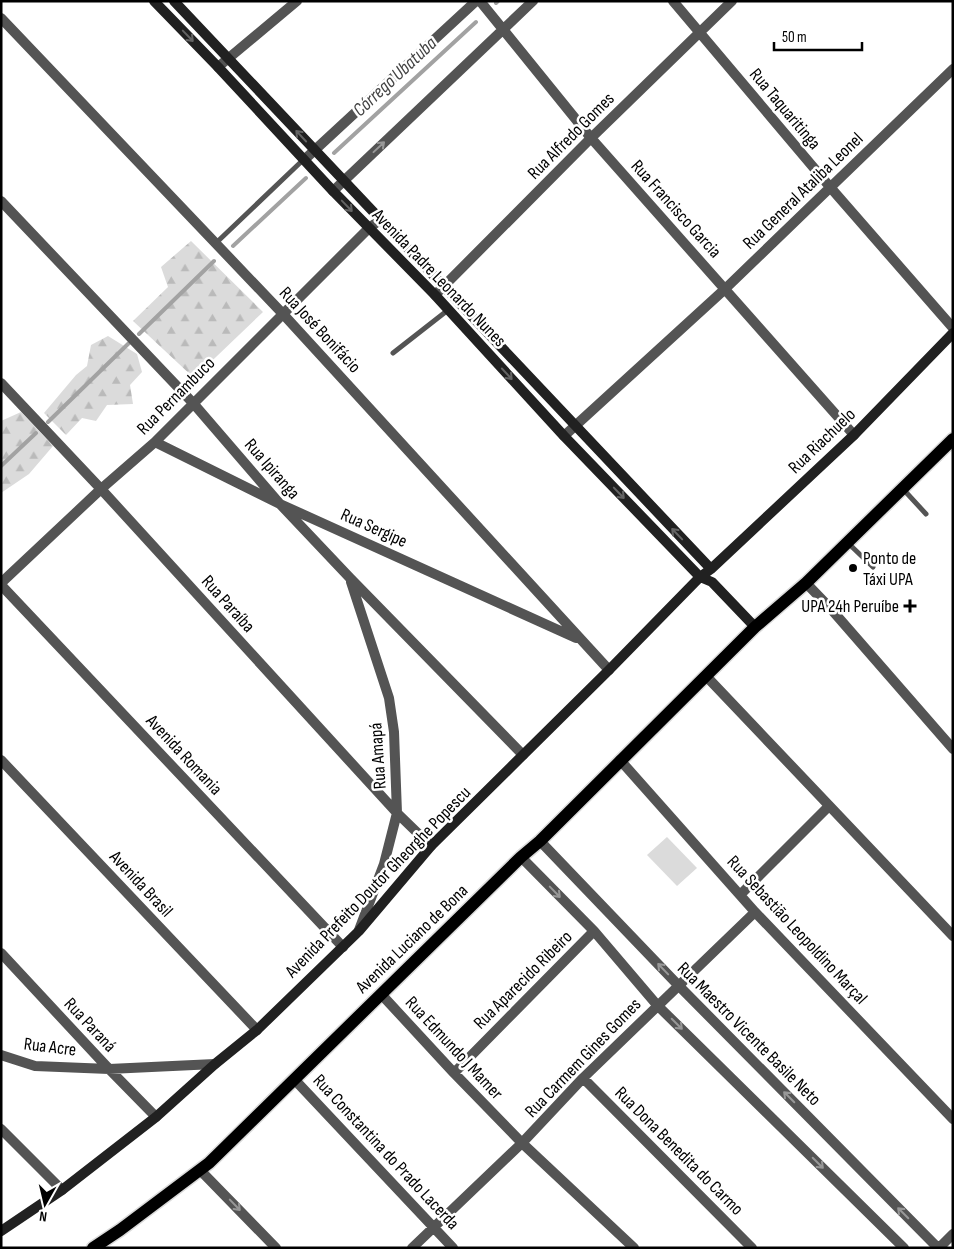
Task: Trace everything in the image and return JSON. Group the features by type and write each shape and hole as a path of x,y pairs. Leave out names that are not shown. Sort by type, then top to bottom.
{"main road":[{"name":"Avenida Luciano de Bona","path":"96,1247 200,1170 540,840 755,627 806,583 953,439"}],"street":[{"name":"Avenida Padre Leonardo Nunes","path":"154,1 700,578"},
{"name":"Avenida Padre Leonardo Nunes","path":"174,1 711,569"},
{"path":"218,67 297,1"},
{"path":"304,160 476,1"},
{"name":"Rua Francisco Garcia","path":"480,1 591,138 854,435"},
{"path":"333,191 533,1"},
{"name":"Rua Taquaritinga","path":"673,1 830,187 953,328"},
{"name":"Rua Alfredo Gomes","path":"435,296 591,138 732,1"},
{"name":"Rua José Bonifácio","path":"1,18 283,314 609,670"},
{"name":"Rua General Ataliba Leonel","path":"564,436 725,289 953,68"},
{"name":"Rua Ipiranga","path":"1,200 192,403 280,504 523,756"},
{"name":"Rua Pernambuco","path":"1,584 100,489 155,442 369,228 380,220"},
{"name":"Rua Riachuelo","path":"711,569 854,435 953,333"},
{"name":"Rua Paraíba","path":"1,384 100,489 397,813 431,846"},
{"name":"Rua Sergipe","path":"155,442 280,504 582,640"},
{"path":"711,569 712,582"},
{"name":"Avenida Prefeito Doutor Gheorghe Popescu","path":"1,1231 62,1190 156,1117 215,1064 257,1030 359,931 431,846 711,569"},
{"name":"Rua Amapá","path":"350,578 389,698 394,732 397,813 384,864 359,931"},
{"path":"700,578 712,582 755,627"},
{"path":"806,583 953,749"},
{"name":"Avenida Romania","path":"1,584 342,947"},
{"path":"706,676 953,936"},
{"name":"Avenida Brasil","path":"1,760 257,1030"},
{"name":"Rua Sebastião Leopoldino Marçal","path":"620,760 755,912 953,1119"},
{"path":"740,895 829,806"},
{"name":"Rua Maestro Vicente Basile Neto","path":"540,840 678,985 938,1248"},
{"path":"521,857 594,931 657,1005 904,1248"},
{"name":"Rua Carmem Gines Gomes","path":"412,1248 522,1143 583,1078 657,1005 755,912"},
{"name":"Rua Aparecido Ribeiro","path":"454,1073 594,931"},
{"name":"Rua Paraná","path":"1,953 156,1117"},
{"name":"Rua Edmundo J Mamer","path":"381,994 522,1143 634,1248"},
{"name":"Rua Acre","path":"1,1056 35,1066 109,1069 215,1064"},
{"name":"Rua Dona Benedita do Carmo","path":"583,1078 752,1248"},
{"name":"Rua Constantina do Prado Lacerda","path":"294,1079 453,1248"},
{"path":"1,1129 62,1190"},
{"path":"200,1170 276,1248"},
{"path":"938,1248 953,1234"}],"lane":[{"path":"216,243 304,160"},
{"path":"393,353 448,310"},
{"path":"902,488 926,514"},
{"path":"848,542 873,567"}],"green space":[{"path":"191,241 263,312 194,378 133,321 168,287 161,267"},
{"path":"108,336 137,354 142,372 130,385 133,404 107,405 96,421 82,418 66,435 44,413 76,375 87,366 91,345"},
{"path":"21,412 53,446 29,474 1,493 1,421"},
{"path":"667,837 697,868 677,886 647,855"}],"waterway":[{"name":"Córrego Ubatuba","path":"334,153 476,22"},
{"name":"Córrego Ubatuba","path":"233,246 306,178"},
{"name":"Córrego Ubatuba","path":"139,334 214,261"},
{"path":"48,422 129,343"},
{"path":"1,466 36,433"}],"place":[{"name":"Ponto de Táxi UPA","path":"853,568"},
{"name":"UPA 24h Peruíbe","path":"910,606"}]}
